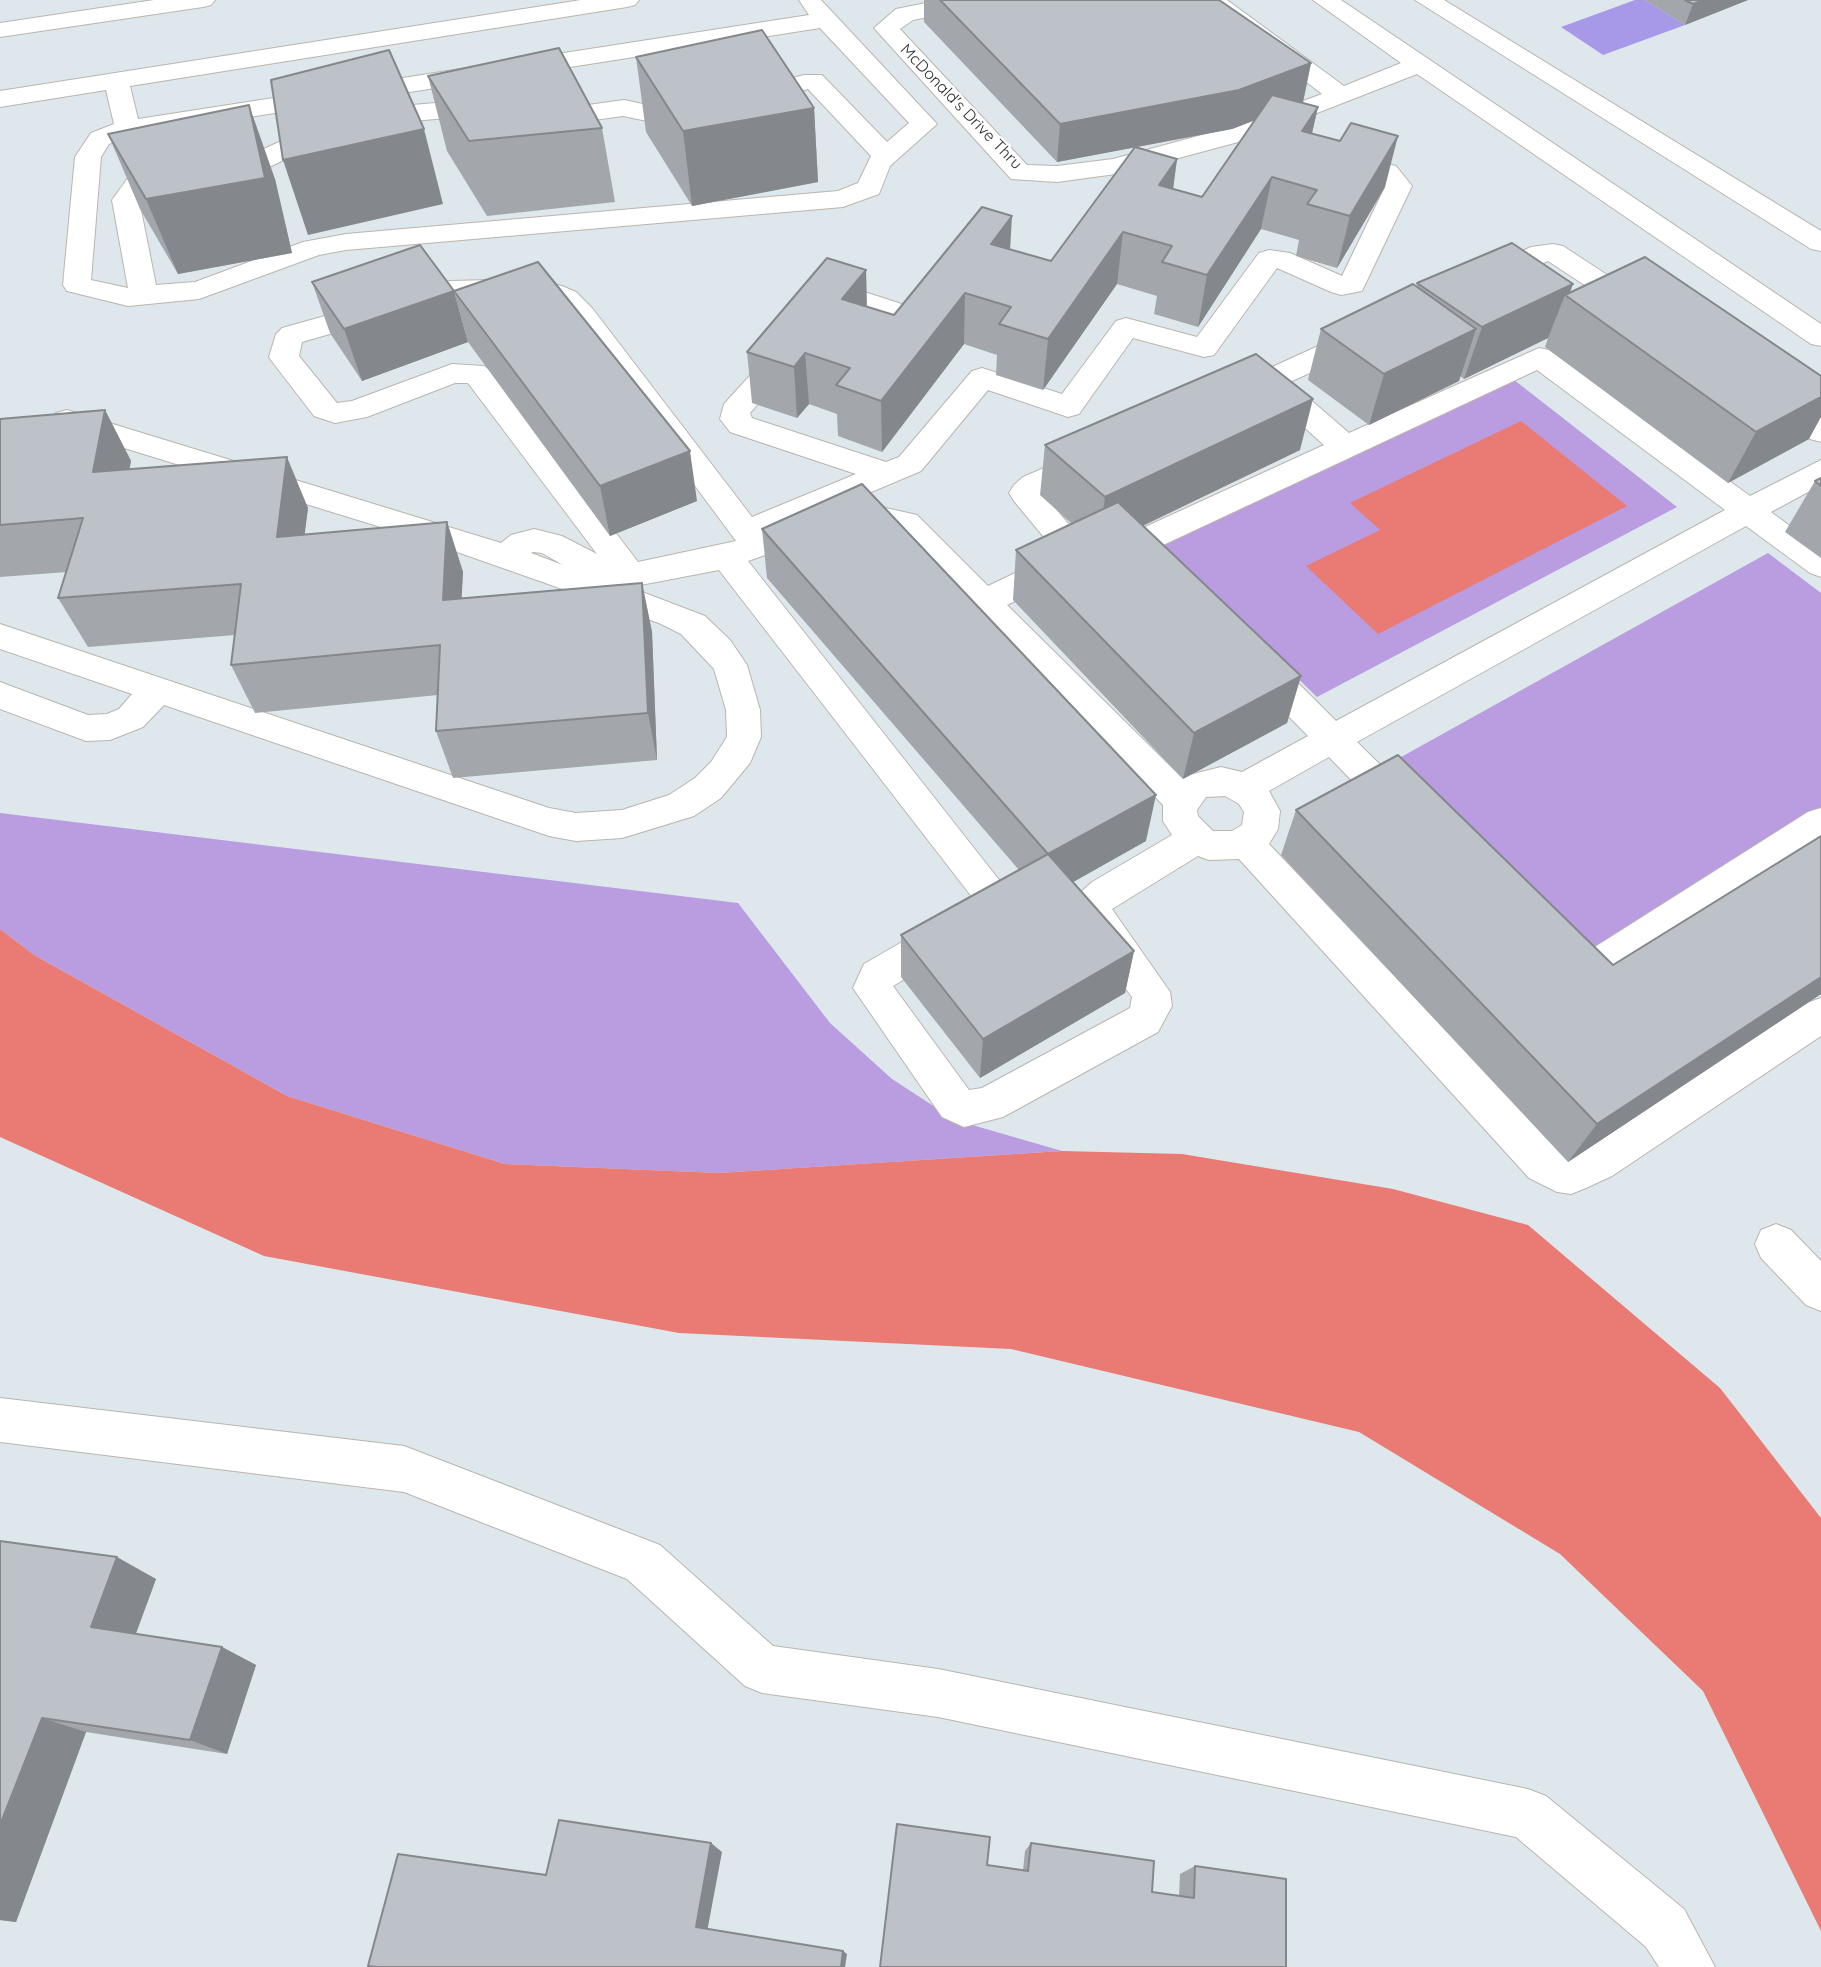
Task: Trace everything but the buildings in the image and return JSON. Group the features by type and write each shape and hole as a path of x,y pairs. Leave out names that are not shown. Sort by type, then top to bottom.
{"street":[{"path":"0,30 203,0"},
{"path":"0,99 627,0"},
{"name":"McDonald's Drive Thru","path":"980,0 905,14 886,28 1020,173 1057,174 1114,167 1244,132 1420,64"},
{"path":"1212,0 1341,96"},
{"path":"1325,0 1406,13 1821,243"},
{"path":"817,10 924,124 878,163 870,188 843,199 346,242 313,248 199,290 128,297 77,285 88,157 100,139 128,128 817,10"},
{"path":"1406,13 1420,64 1821,337"},
{"path":"905,14 943,54"},
{"path":"793,55 813,80 887,156"},
{"path":"144,295 125,200 137,184 260,161 327,130 377,116 458,109 506,123 624,108 671,118 813,80"},
{"path":"116,81 128,128"},
{"path":"743,545 910,464 982,378 1068,407 1126,327 1196,348 1205,347 1269,259 1280,259 1341,286 1352,285 1399,186 1387,172 1258,144 1243,164"},
{"path":"1038,154 1057,174"},
{"path":"1455,294 1541,253 1553,252 1661,324"},
{"path":"889,474 741,425 735,419 735,411 837,297 849,296 915,318 923,315 957,277"},
{"path":"630,575 485,381 474,373 452,374 356,410 335,413 325,409 284,357 286,341 292,335 450,290 532,288 566,298 582,314 988,890 992,901 986,912 878,975 872,988 956,1104 964,1110 989,1104 1144,1020 1153,1006 1151,992 1093,916 1094,903 1105,893 1196,839"},
{"path":"1208,408 1381,328"},
{"path":"1191,596 1143,548 1143,541 1542,357 1821,565"},
{"path":"1270,381 1344,446"},
{"path":"1753,386 1821,432"},
{"path":"0,636 549,822 576,827 622,824 681,806 708,788 738,752 744,737 743,710 738,685 718,649 693,625 671,614 434,532 59,417"},
{"path":"986,601 1078,555 1025,493 1034,485 1121,447"},
{"path":"1243,788 1821,471"},
{"path":"505,557 522,543 534,540 551,544 591,565 630,575 841,519 868,515 889,517 906,523 1181,800"},
{"path":"1239,644 1430,837"},
{"path":"0,695 86,728 110,727 131,718 156,691"},
{"path":"1209,782 1233,783 1259,802 1262,811 1260,829 1245,842 1222,847 1196,839 1181,821 1181,800 1187,792 1209,782"},
{"path":"1536,943 1565,972 1576,977 1581,976 1819,827"},
{"path":"1245,842 1544,1165 1557,1173 1571,1175 1597,1163 1821,1015"},
{"path":"1776,1244 1821,1291"},
{"path":"0,1420 404,1469 643,1562 762,1669 938,1693 1528,1814 1665,1928 1689,1967"}],"shaded area":[{"path":"1635,0 1645,0 1685,25 1603,55 1561,27"},
{"path":"1509,376 1677,507 1317,697 1159,543"},
{"path":"1521,421 1627,506 1378,634 1306,566 1380,530 1350,503"},
{"path":"1768,553 1821,593 1821,810 1575,965 1376,771"},
{"path":"0,813 738,903 830,1023 892,1079 955,1120 1062,1151 719,1173 505,1164 287,1096 34,955 0,929"},
{"path":"0,929 34,955 287,1096 505,1164 719,1173 1062,1151 1182,1154 1393,1189 1528,1225 1720,1388 1821,1518 1821,1931 1703,1691 1560,1554 1359,1432 1011,1349 679,1333 264,1256 0,1137"}]}
